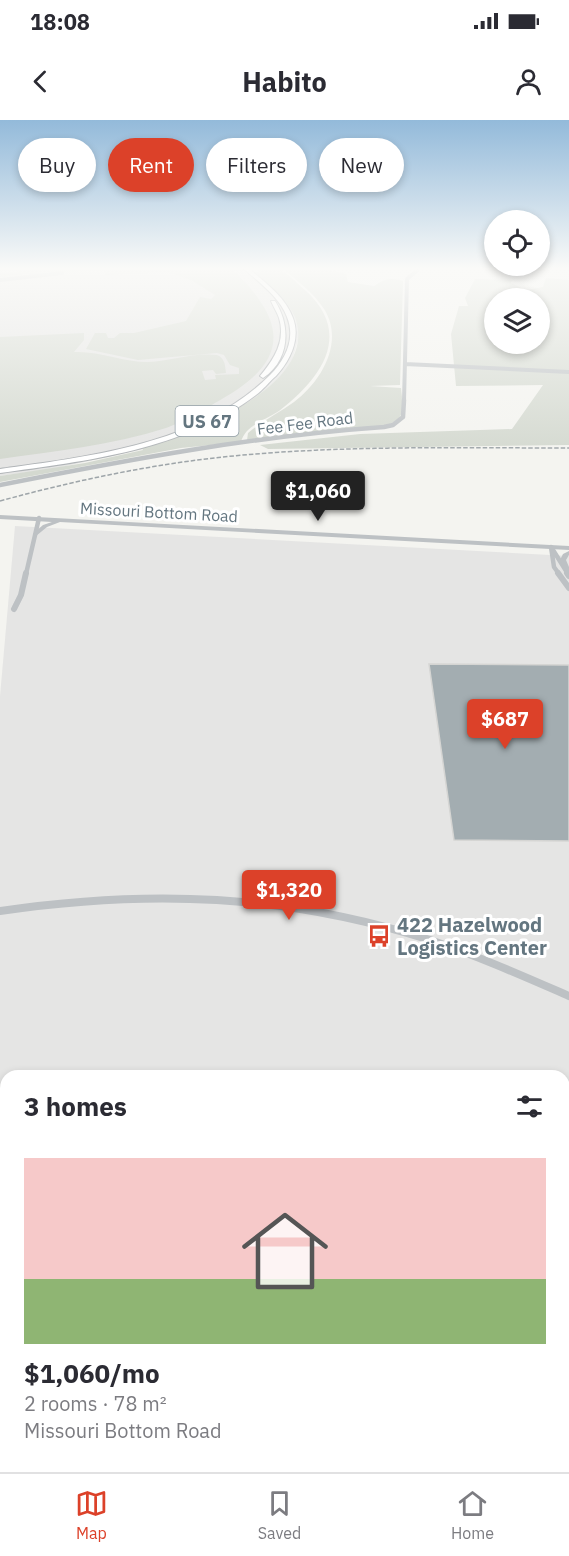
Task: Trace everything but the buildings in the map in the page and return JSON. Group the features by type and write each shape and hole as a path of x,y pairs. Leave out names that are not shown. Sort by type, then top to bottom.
{"highway":[{"name":"US 67","path":"0,466 90,452 141,440 199,418 233,400 271,368 284,342 284,330"},
{"name":"US 67","path":"0,471 79,460 156,441 218,416 258,390 273,377 287,358 293,339 293,330"}],"street":[{"name":"Fee Fee Road","path":"0,485 152,456 314,432 393,425 403,417 406,330"},
{"path":"405,364 569,372"},
{"name":"Missouri Bottom Road","path":"0,517 569,548"},
{"path":"14,609 21,595 39,518"},
{"path":"36,534 45,526 66,520"},
{"path":"551,547 569,575"},
{"path":"551,547 554,567 569,588"},
{"path":"569,553 564,560 569,575"},
{"path":"0,911 54,903 121,898 192,897 262,903 327,914 396,930 462,951 569,996"}],"shaded area":[{"path":"0,330 299,330 292,361 279,380 235,413 174,440 140,450 52,469 0,476"},
{"path":"147,330 272,330 273,334 272,348 257,373 231,394 179,423 146,434 105,443 0,459 0,337 84,333 84,340 74,352 148,362 217,355 223,360 226,373 216,374 213,370 202,371 205,380 216,379 215,375 239,374 239,368 230,365 224,355 217,353 138,360 86,349 95,333 106,333 108,338 114,338 120,333"},
{"path":"296,330 328,330 326,355 308,385 279,411 251,427 241,442 181,448 0,482 0,476 85,463 143,450 142,448 217,419 269,387 287,367 297,345"},
{"path":"331,330 402,330 400,385 370,386 401,388 402,409 398,419 383,426 247,440 248,433 294,402 313,384 327,360"},
{"path":"452,330 484,330 484,354 550,354 550,330 569,330 569,445 268,449 260,445 360,434 512,429 543,385 456,386"},
{"path":"15,526 569,556 569,1070 0,1070 0,696"}],"railway":[{"path":"0,501 111,474 223,457 353,449 569,448"}],"place":[{"name":"422 Hazelwood Logistics Center","path":"379,936"}]}
